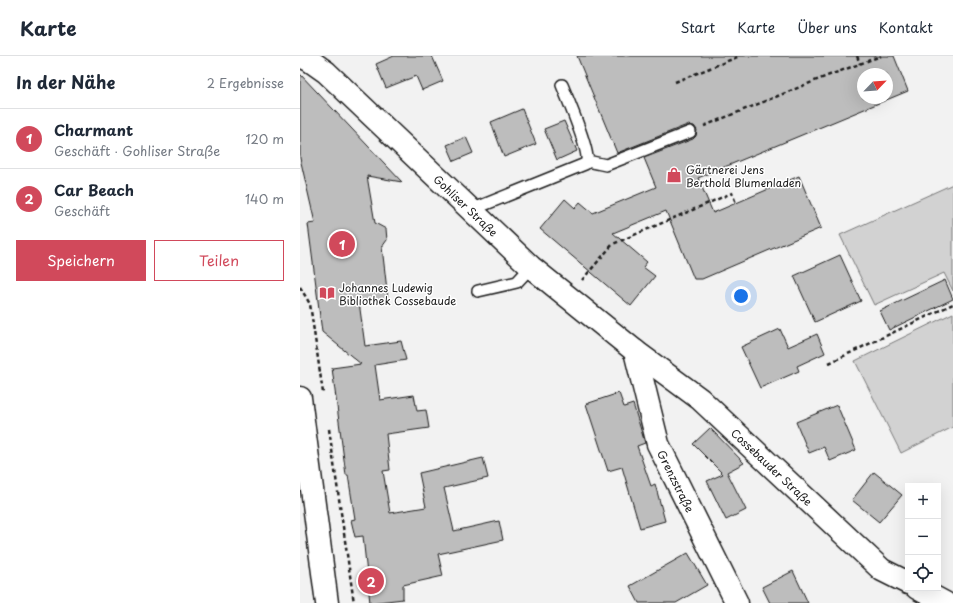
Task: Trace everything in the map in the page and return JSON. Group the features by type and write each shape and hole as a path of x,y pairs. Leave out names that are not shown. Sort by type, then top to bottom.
{"street":[{"name":"Gohliser Straße","path":"300,56 309,60 326,72 531,266 635,350"},
{"name":"Cossebauder Straße","path":"635,350 700,399 882,570 905,582"},
{"name":"Grenzstraße","path":"635,350 658,444 737,603"},
{"path":"300,398 327,603"},
{"path":"923,591 945,603"}],"lane":[{"path":"562,85 584,143 588,158 587,162"},
{"path":"472,210 587,162 606,164 690,132"},
{"path":"478,291 517,282 531,266"}],"path":[{"path":"675,82 740,56"},
{"path":"857,56 860,64"},
{"path":"690,132 880,56"},
{"path":"568,296 613,244 732,193 736,203"},
{"path":"828,363 953,304"}],"shaded area":[{"path":"953,184 953,291 944,273 874,305 840,235"},
{"path":"953,313 953,427 901,453 855,361"}],"building":[{"path":"394,56 432,56 443,81 422,90 416,76 386,88 376,64"},
{"path":"577,56 894,56 908,91 893,97 893,68 857,68 857,104 877,104 698,178 713,213 799,176 821,228 702,279 694,279 666,211 613,233 647,262 643,267 655,276 631,306 540,229 565,199 575,208 580,202 593,213 656,187 644,158 693,139 696,136 697,130 694,126 687,125 617,153"},
{"path":"300,74 402,182 367,176 375,223 386,229 387,240 382,247 388,299 359,302 365,346 401,341 406,360 375,365 380,400 414,395 417,411 426,410 429,428 386,434 390,470 383,471 390,513 426,507 419,473 483,458 488,478 444,488 454,531 499,521 503,540 438,554 443,576 403,585 403,599 370,603 363,536 355,537 351,520 355,519 348,475 346,475 332,368 361,364 322,332 308,224 315,223 300,158"},
{"path":"522,109 536,144 504,157 491,122"},
{"path":"564,121 577,151 557,160 544,129"},
{"path":"466,137 473,153 454,161 447,145"},
{"path":"840,255 861,301 815,322 794,276"},
{"path":"945,280 953,299 889,330 880,311"},
{"path":"780,329 788,347 817,334 825,353 797,366 799,371 760,388 741,347"},
{"path":"619,393 624,407 633,404 645,443 637,446 651,486 655,484 665,521 640,528 622,467 608,471 586,404"},
{"path":"837,405 856,450 830,461 824,447 809,453 796,422"},
{"path":"710,428 744,463 727,472 746,510 726,520 707,481 723,474 693,444"},
{"path":"874,472 902,495 879,522 852,500"},
{"path":"688,553 707,585 676,603 639,603 630,586"},
{"path":"793,571 808,603 770,603 762,587"}],"place":[{"name":"Gärtnerei Jens Berthold Blumenladen","path":"674,175"},
{"name":"Charmant","path":"342,244"},
{"name":"Johannes Ludewig Bibliothek Cossebaude","path":"327,293"},
{"name":"Car Beach","path":"371,581"}]}
